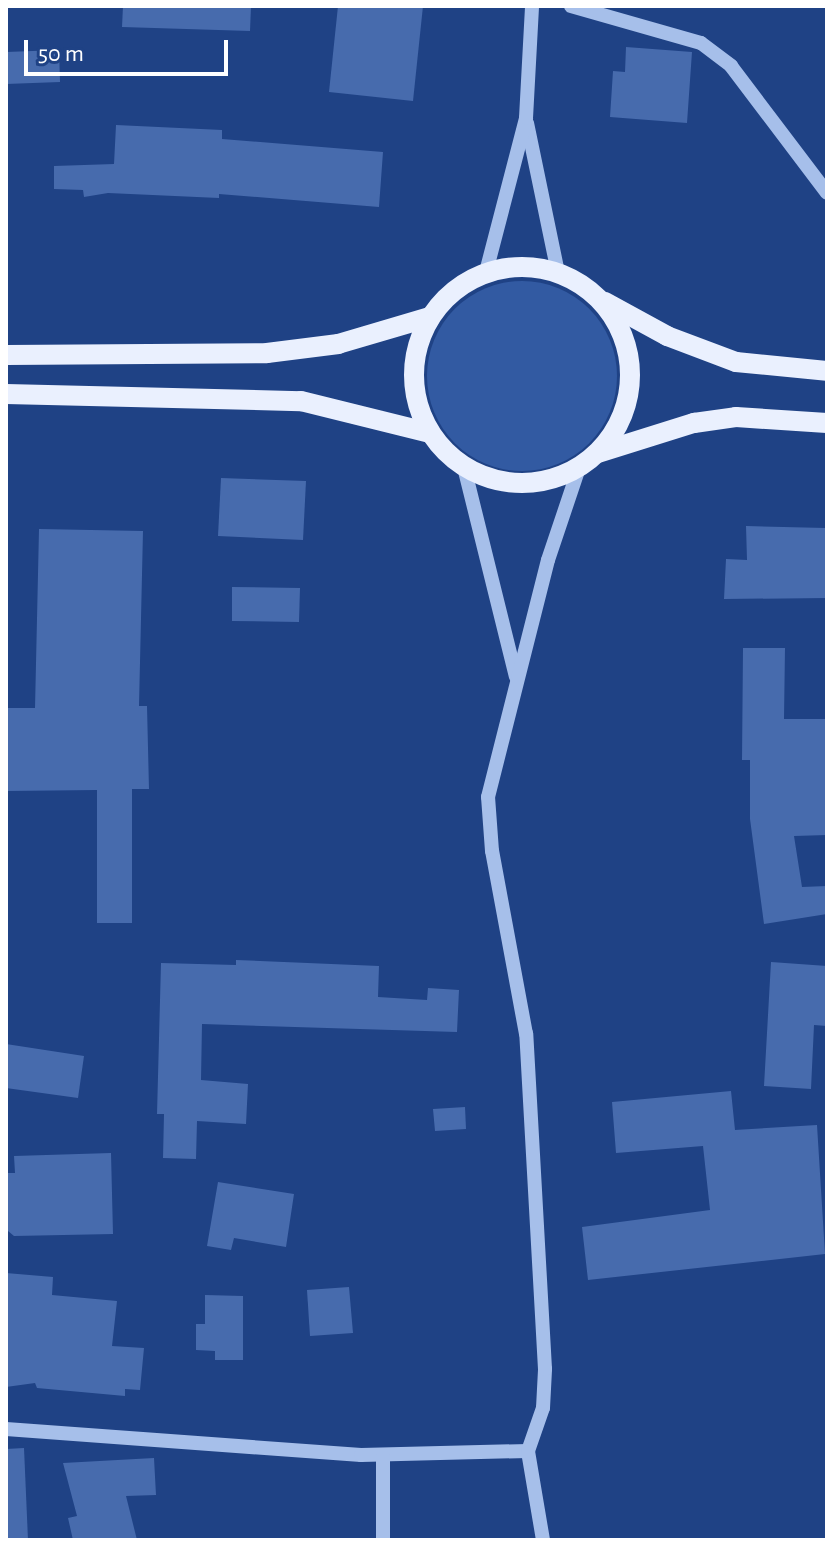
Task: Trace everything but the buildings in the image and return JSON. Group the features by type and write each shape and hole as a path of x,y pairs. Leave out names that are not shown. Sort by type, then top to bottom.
{"main road":[{"path":"599,298 624,340 630,388 619,423 598,453 579,468 558,478 522,484 486,478 464,467 430,433 420,411 414,375 420,339 430,317 455,290 486,272 522,267 558,273 667,336 736,362 827,371"},
{"path":"6,355 267,353 338,344 430,317"},
{"path":"6,394 301,401 430,433"},
{"path":"598,453 694,423 736,417 827,423"}],"street":[{"path":"486,272 526,118 532,6"},
{"path":"571,6 701,43 731,66 827,193"},
{"path":"526,118 558,273"},
{"path":"464,467 517,681"},
{"path":"543,1540 528,1451 543,1408 545,1369 526,1034 492,851 488,797 517,681 579,468"},
{"path":"6,1429 383,1455 528,1451"},
{"path":"383,1455 383,1540"}],"shaded area":[{"path":"522,281 558,288 589,309 610,340 617,376 610,412 589,443 558,464 522,471 486,464 455,443 434,412 427,376 434,340 455,309 486,288"}]}
